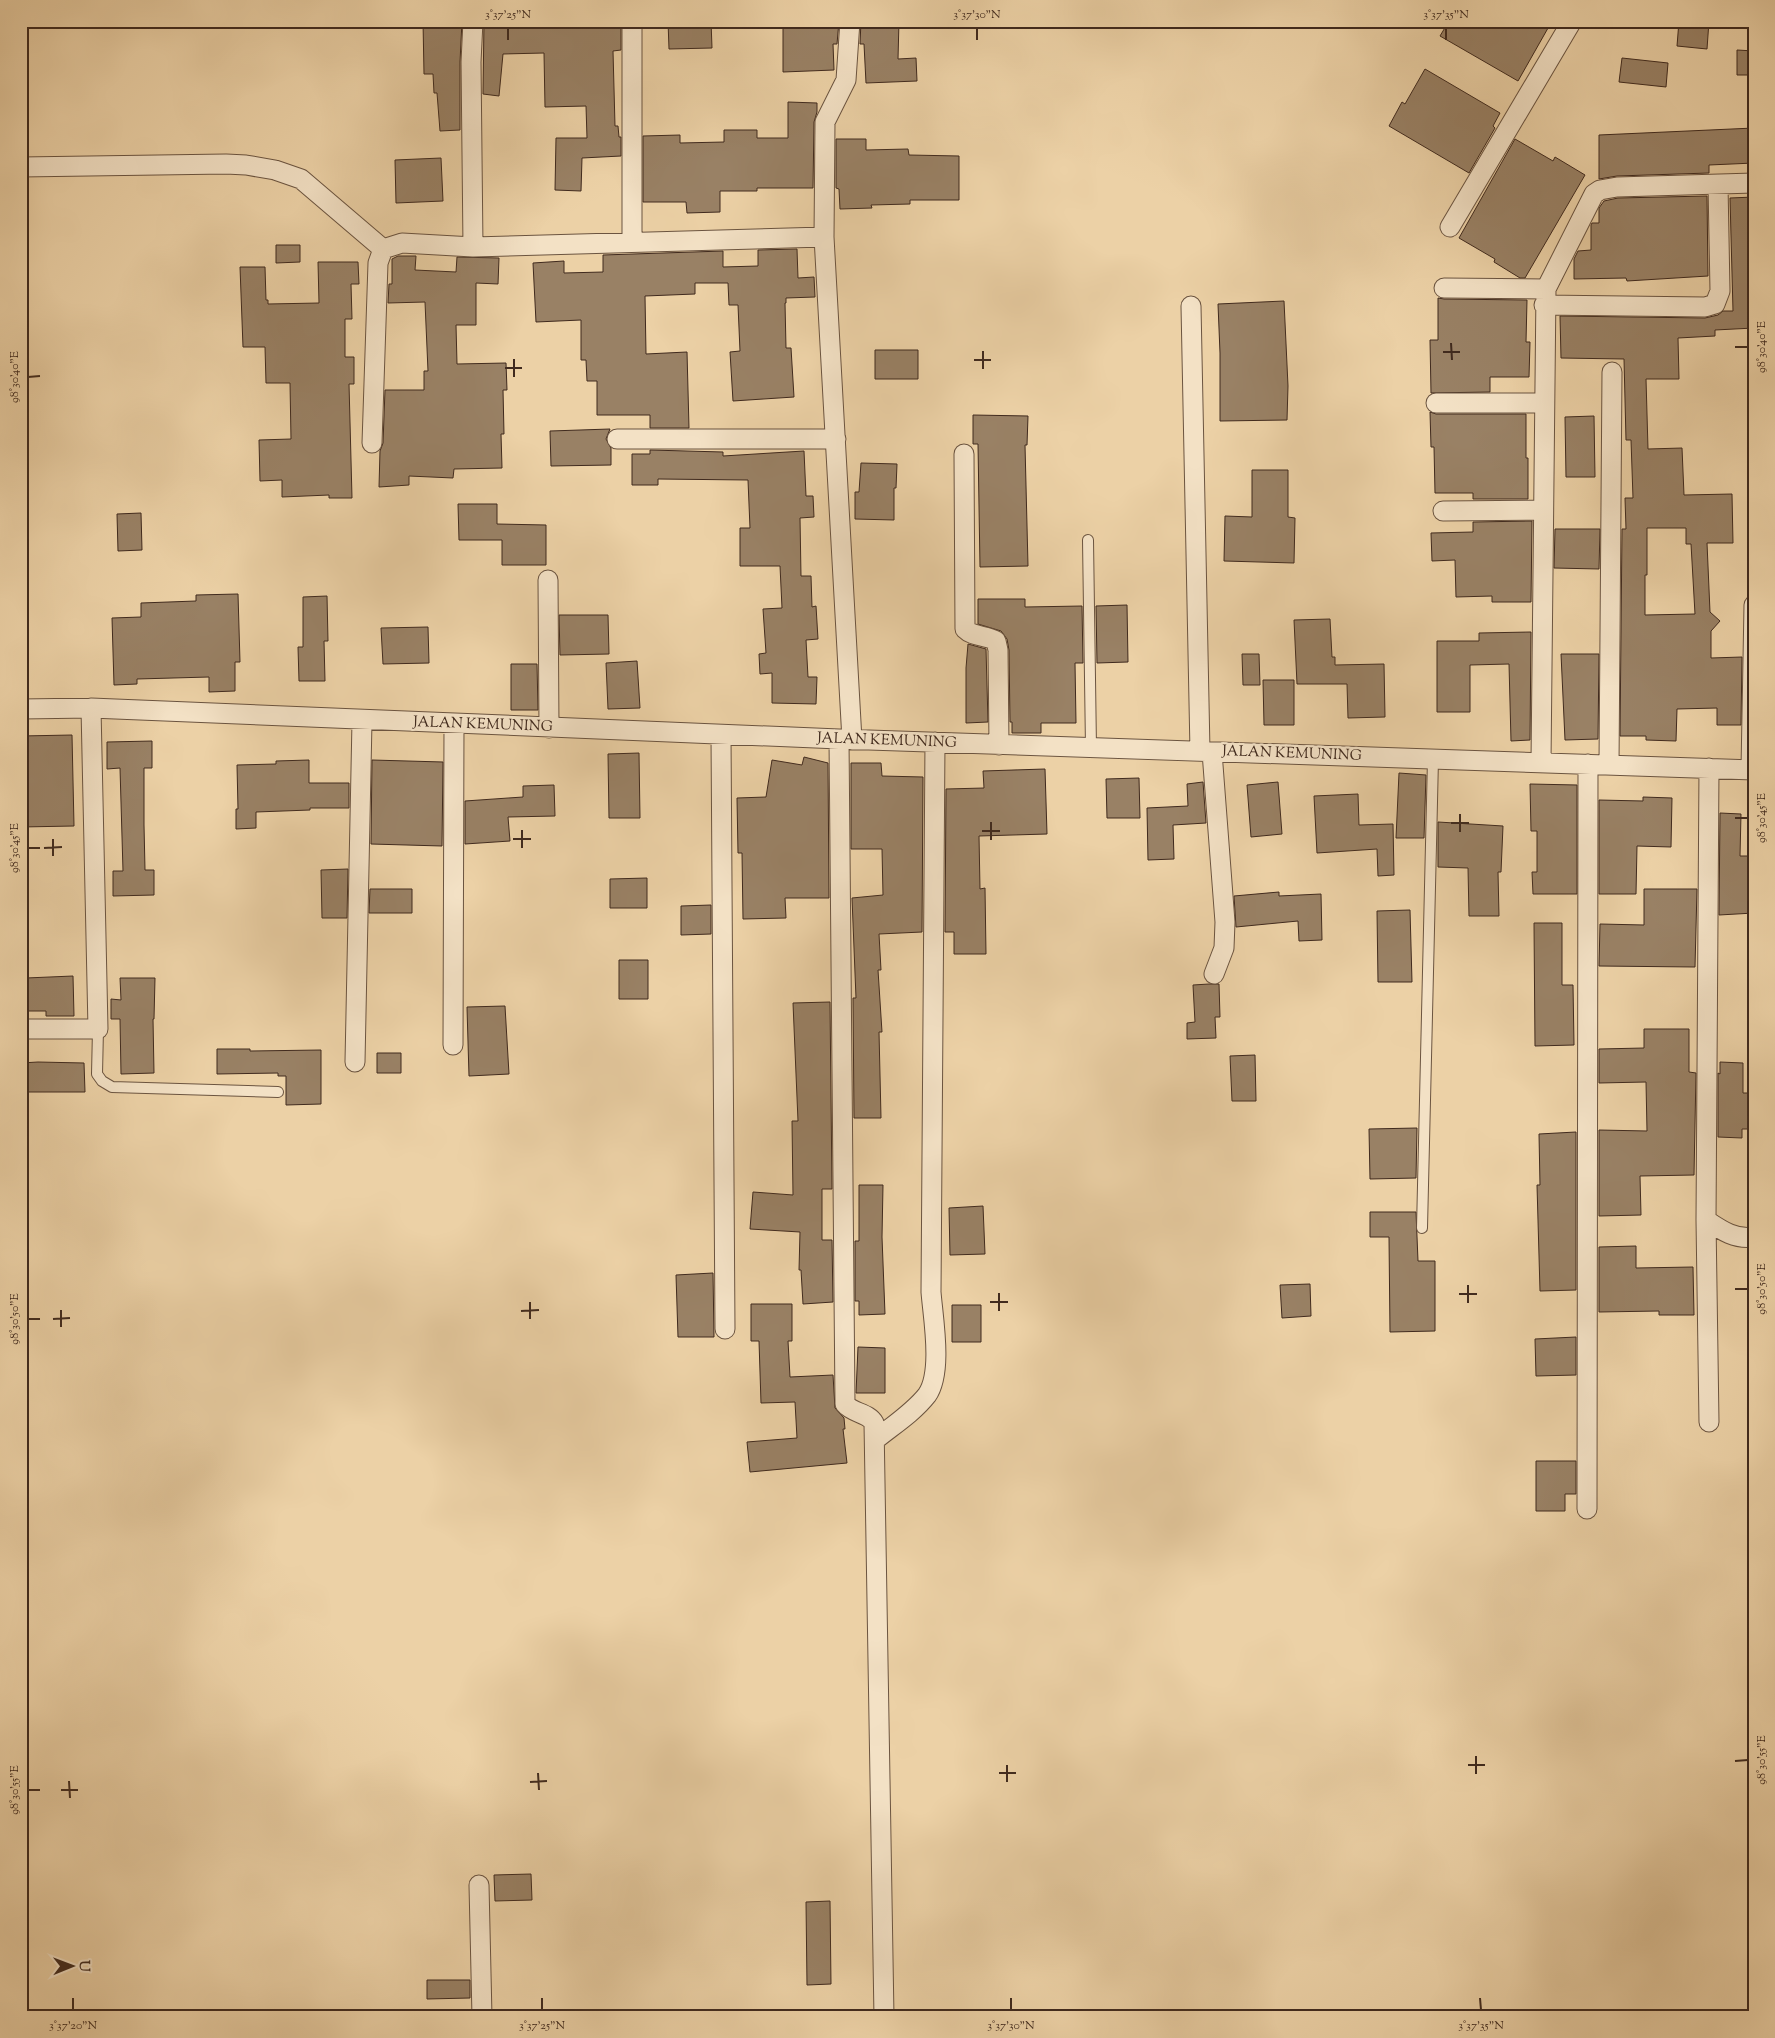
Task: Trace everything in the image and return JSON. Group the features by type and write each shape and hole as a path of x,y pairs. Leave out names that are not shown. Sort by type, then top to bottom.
{"street":[{"path":"473,21 470,62 473,247"},
{"path":"632,21 632,242"},
{"path":"850,21 846,80 824,122 824,237 836,439 845,740 844,1404 850,1409 872,1419 874,1423 884,2017"},
{"path":"1450,227 1572,21"},
{"path":"21,167 226,164 274,170 301,179 383,249"},
{"path":"1541,762 1545,297 1594,194 1600,190 1617,187 1754,183"},
{"path":"1444,288 1545,297 1706,307 1715,304 1720,291 1718,185"},
{"path":"383,249 402,243 473,247 824,237"},
{"path":"372,443 378,263 383,249"},
{"path":"1191,306 1206,751 1225,922 1224,948 1214,974"},
{"path":"1609,765 1612,372"},
{"path":"1436,403 1544,403"},
{"path":"617,439 836,439"},
{"path":"964,454 965,629 970,634 996,641 998,650 999,745"},
{"path":"1443,511 1542,510"},
{"path":"548,580 549,728"},
{"path":"1753,770 1754,605"},
{"path":"21,1029 98,1029 91,708"},
{"name":"JALAN KEMUNING","path":"21,709 91,708 845,740 1753,770"},
{"path":"355,1062 362,720"},
{"path":"453,1045 454,724"},
{"path":"721,735 725,1329"},
{"path":"874,1440 908,1414 928,1393 934,1376 936,1352 931,1292 935,742"},
{"path":"1587,1509 1588,764"},
{"path":"1709,768 1706,1220 1709,1422"},
{"path":"1706,1220 1729,1234 1745,1238 1754,1237"},
{"path":"479,1885 482,2017"}],"lane":[{"path":"1088,540 1091,748"},
{"path":"1422,1228 1433,759"},
{"path":"98,1029 98,1074 102,1081 112,1087 278,1092"}],"building":[{"path":"423,21 462,21 460,130 440,131 437,93 434,93 433,74 424,74"},
{"path":"484,21 621,21 621,50 613,51 615,126 618,126 619,137 621,137 621,156 582,158 581,191 555,190 556,138 587,138 586,106 545,107 544,53 503,54 499,96 483,94"},
{"path":"668,21 711,21 712,48 669,49"},
{"path":"783,21 839,21 837,44 833,44 834,70 783,72"},
{"path":"861,21 899,21 898,59 916,58 917,81 866,83 864,44 860,44"},
{"path":"1449,21 1552,21 1518,81 1440,36"},
{"path":"1679,21 1709,21 1707,49 1677,46"},
{"path":"1737,50 1754,51 1754,75 1737,75"},
{"path":"1622,58 1668,63 1666,87 1619,82"},
{"path":"1425,69 1500,113 1493,126 1495,128 1469,173 1389,126 1402,102 1405,104"},
{"path":"788,102 817,103 814,122 813,188 757,188 757,191 720,191 720,212 687,213 686,202 643,202 643,136 680,135 680,143 724,142 724,130 757,130 757,138 788,138"},
{"path":"1754,128 1754,163 1709,165 1709,173 1617,176 1599,179 1599,135"},
{"path":"836,139 866,139 866,150 908,149 909,155 959,156 959,200 910,200 910,204 871,205 872,208 840,209 839,189 836,188"},
{"path":"1515,139 1553,161 1555,157 1585,175 1525,278 1520,278 1494,262 1495,259 1459,238"},
{"path":"441,158 443,201 396,203 395,160"},
{"path":"1707,196 1708,276 1627,281 1626,278 1574,279 1574,259 1578,251 1591,250 1591,225 1592,223 1599,223 1599,208 1604,201 1618,198"},
{"path":"1754,197 1754,328 1715,330 1715,336 1678,338 1679,379 1646,379 1648,449 1682,448 1684,495 1732,494 1733,543 1707,543 1710,612 1720,621 1711,631 1711,658 1742,657 1741,725 1717,725 1717,708 1677,709 1676,741 1646,740 1646,736 1620,736 1622,529 1626,529 1625,498 1633,498 1631,440 1626,440 1624,359 1561,358 1560,316 1705,318 1718,315 1723,311 1733,311 1730,198","holes":["1647,528 1686,528 1686,544 1691,544 1695,614 1645,615"]},
{"path":"276,245 300,245 300,262 276,263"},
{"path":"797,249 798,278 814,277 815,297 786,298 786,348 791,348 794,397 733,401 730,352 740,351 738,305 729,305 728,283 695,283 695,294 645,296 646,354 687,352 689,428 650,428 650,415 597,415 597,381 587,381 586,360 581,360 581,320 536,322 533,263 564,261 564,273 603,272 603,255 723,251 723,267 758,266 758,250"},
{"path":"398,256 416,256 415,270 456,272 457,257 499,258 498,284 476,283 476,325 456,325 457,364 506,363 507,390 503,390 504,434 501,434 502,468 454,469 453,478 409,476 409,485 379,487 385,390 424,390 424,371 428,371 425,302 388,303 389,284 392,284 392,259"},
{"path":"318,262 358,262 359,284 351,284 352,319 345,319 345,357 354,357 354,384 349,384 352,498 329,498 329,495 282,497 282,480 260,481 259,440 291,439 290,383 266,383 265,347 243,347 240,267 265,267 266,300 268,300 268,304 319,303"},
{"path":"1438,298 1527,300 1526,342 1530,342 1529,377 1490,377 1490,392 1431,393 1430,340 1438,340"},
{"path":"1284,301 1288,386 1287,420 1220,421 1218,304"},
{"path":"875,350 918,350 918,379 875,379"},
{"path":"1430,412 1436,414 1526,414 1528,499 1473,499 1473,493 1435,493 1434,447 1431,447"},
{"path":"973,415 1028,416 1027,445 1025,445 1028,566 980,567 978,444 973,444"},
{"path":"1594,416 1595,477 1566,477 1565,417"},
{"path":"610,429 606,439 611,448 611,465 551,466 550,431"},
{"path":"650,450 723,452 723,456 804,451 806,496 813,496 814,517 800,518 801,576 811,576 812,607 816,606 818,639 806,640 808,677 817,677 816,704 772,703 772,673 760,674 759,654 766,653 763,609 782,608 780,566 740,566 740,528 750,528 748,480 658,479 658,485 632,485 632,454 650,454"},
{"path":"861,463 897,464 896,488 894,488 894,520 855,519 855,492 859,492"},
{"path":"1252,470 1288,470 1288,517 1295,518 1294,563 1224,561 1225,516 1252,517"},
{"path":"458,504 497,504 497,524 546,525 546,565 502,565 502,540 459,540"},
{"path":"141,513 142,550 118,551 117,514"},
{"path":"1532,521 1531,602 1492,602 1492,596 1456,597 1455,560 1432,561 1431,533 1473,532 1473,522"},
{"path":"1555,529 1600,529 1599,569 1554,568"},
{"path":"238,594 240,662 235,662 235,691 209,692 209,677 137,679 137,684 114,685 112,618 141,617 141,603 196,601 196,595"},
{"path":"327,596 328,641 324,641 325,681 299,681 298,647 303,647 303,597"},
{"path":"978,599 1025,599 1025,607 1082,606 1083,663 1075,663 1076,723 1041,723 1041,733 1012,733 1007,639 1001,631 978,624"},
{"path":"1127,605 1128,662 1097,663 1096,606"},
{"path":"559,615 608,615 609,654 560,655"},
{"path":"1330,619 1332,657 1335,657 1335,665 1384,664 1385,717 1348,718 1347,684 1297,684 1294,620"},
{"path":"428,627 429,663 383,664 381,628"},
{"path":"1531,632 1530,740 1511,741 1509,664 1470,665 1470,712 1437,712 1437,641 1479,641 1479,633"},
{"path":"968,644 986,649 988,722 966,723"},
{"path":"1242,654 1259,654 1260,685 1243,685"},
{"path":"1561,654 1599,654 1598,739 1565,740"},
{"path":"637,661 640,708 608,709 606,663"},
{"path":"511,664 537,664 538,710 511,710"},
{"path":"1263,680 1294,680 1294,725 1264,725"},
{"path":"72,735 74,826 21,827 21,736"},
{"path":"152,741 152,768 144,768 144,825 145,870 154,870 154,895 113,896 113,871 123,871 120,768 107,769 107,742"},
{"path":"639,753 640,818 609,818 608,754"},
{"path":"804,757 828,763 829,898 785,898 786,918 743,919 742,853 738,853 737,798 766,797 772,760 802,765"},
{"path":"309,760 309,783 349,783 349,808 310,808 310,810 256,812 256,828 236,829 236,809 238,809 237,765 276,764 276,761"},
{"path":"372,760 443,762 442,846 371,844"},
{"path":"851,763 881,763 882,776 923,777 922,932 879,934 881,970 878,970 882,1032 879,1032 881,1118 854,1118 853,998 856,998 852,898 883,895 882,849 851,849"},
{"path":"1045,769 1047,834 979,836 980,889 985,888 986,954 954,954 954,932 945,932 946,789 984,788 983,771"},
{"path":"1399,773 1426,775 1424,838 1396,838"},
{"path":"1139,778 1140,818 1107,818 1106,779"},
{"path":"1203,782 1206,823 1173,825 1174,859 1148,860 1147,808 1188,806 1187,784"},
{"path":"1278,782 1282,834 1251,837 1247,785"},
{"path":"1530,784 1577,785 1577,894 1533,894 1532,872 1537,872 1537,831 1531,831"},
{"path":"554,785 555,816 508,817 510,841 465,844 465,801 523,797 523,786"},
{"path":"1358,794 1359,825 1393,824 1394,875 1378,876 1377,849 1317,853 1314,796"},
{"path":"1643,797 1672,798 1671,847 1637,846 1636,894 1599,894 1599,800 1643,801"},
{"path":"1720,813 1741,814 1740,856 1754,856 1754,913 1719,915"},
{"path":"1438,822 1503,826 1501,872 1498,872 1499,916 1469,916 1468,868 1438,867"},
{"path":"348,869 347,918 322,918 321,870"},
{"path":"647,878 647,908 610,908 610,879"},
{"path":"370,889 412,889 412,913 369,913"},
{"path":"1644,889 1697,889 1695,967 1599,966 1600,924 1644,925"},
{"path":"1279,892 1279,896 1321,894 1322,940 1299,941 1298,921 1236,927 1234,896"},
{"path":"711,905 711,934 681,935 681,906"},
{"path":"1410,910 1412,982 1378,982 1377,911"},
{"path":"1534,923 1562,923 1562,985 1573,985 1574,1045 1535,1046"},
{"path":"619,960 648,960 648,999 619,999"},
{"path":"73,976 74,1016 46,1016 46,1011 21,1011 21,980 26,980 26,978"},
{"path":"120,978 155,978 153,1019 154,1073 121,1074 120,1019 111,1019 111,999 121,1000"},
{"path":"1219,984 1220,1017 1215,1017 1216,1038 1187,1039 1187,1023 1195,1022 1193,985"},
{"path":"830,1002 832,1189 822,1189 822,1240 832,1240 833,1302 803,1304 801,1270 799,1270 800,1232 750,1229 753,1192 793,1195 792,1121 798,1121 793,1003"},
{"path":"505,1006 509,1074 469,1076 467,1007"},
{"path":"1644,1029 1689,1029 1689,1072 1696,1073 1694,1175 1640,1176 1641,1215 1599,1216 1599,1130 1647,1131 1646,1082 1599,1083 1599,1049 1644,1048"},
{"path":"217,1049 250,1049 250,1051 321,1050 321,1104 286,1105 286,1076 278,1076 278,1073 217,1074"},
{"path":"377,1053 401,1053 401,1073 377,1073"},
{"path":"1255,1055 1256,1101 1232,1101 1230,1056"},
{"path":"1720,1062 1743,1063 1743,1093 1754,1093 1754,1129 1742,1129 1742,1138 1718,1137 1718,1073 1720,1074"},
{"path":"21,1063 84,1063 85,1092 21,1092"},
{"path":"1417,1128 1416,1178 1370,1179 1369,1129"},
{"path":"1576,1132 1576,1290 1540,1291 1537,1185 1540,1185 1539,1134"},
{"path":"859,1185 883,1185 882,1237 885,1314 859,1315 859,1301 855,1301 855,1241 859,1241"},
{"path":"983,1206 985,1254 950,1255 949,1208"},
{"path":"1370,1212 1416,1212 1418,1261 1435,1261 1435,1331 1390,1332 1389,1237 1370,1237"},
{"path":"1636,1246 1636,1268 1693,1267 1694,1315 1659,1315 1659,1311 1599,1312 1599,1247"},
{"path":"713,1273 714,1337 678,1337 676,1275"},
{"path":"1310,1284 1311,1316 1282,1318 1280,1285"},
{"path":"751,1304 792,1304 792,1341 788,1341 790,1377 833,1375 835,1408 844,1418 845,1429 843,1429 847,1463 750,1472 747,1442 797,1438 795,1402 761,1403 759,1341 751,1341"},
{"path":"952,1305 981,1305 981,1342 952,1342"},
{"path":"1576,1337 1576,1375 1536,1376 1535,1339"},
{"path":"858,1347 885,1348 885,1393 856,1393"},
{"path":"1536,1461 1576,1461 1576,1494 1565,1494 1565,1511 1536,1511"},
{"path":"531,1874 532,1900 495,1901 494,1875"},
{"path":"830,1901 831,1984 807,1985 806,1902"},
{"path":"427,1980 470,1980 470,1998 427,1999"}]}
